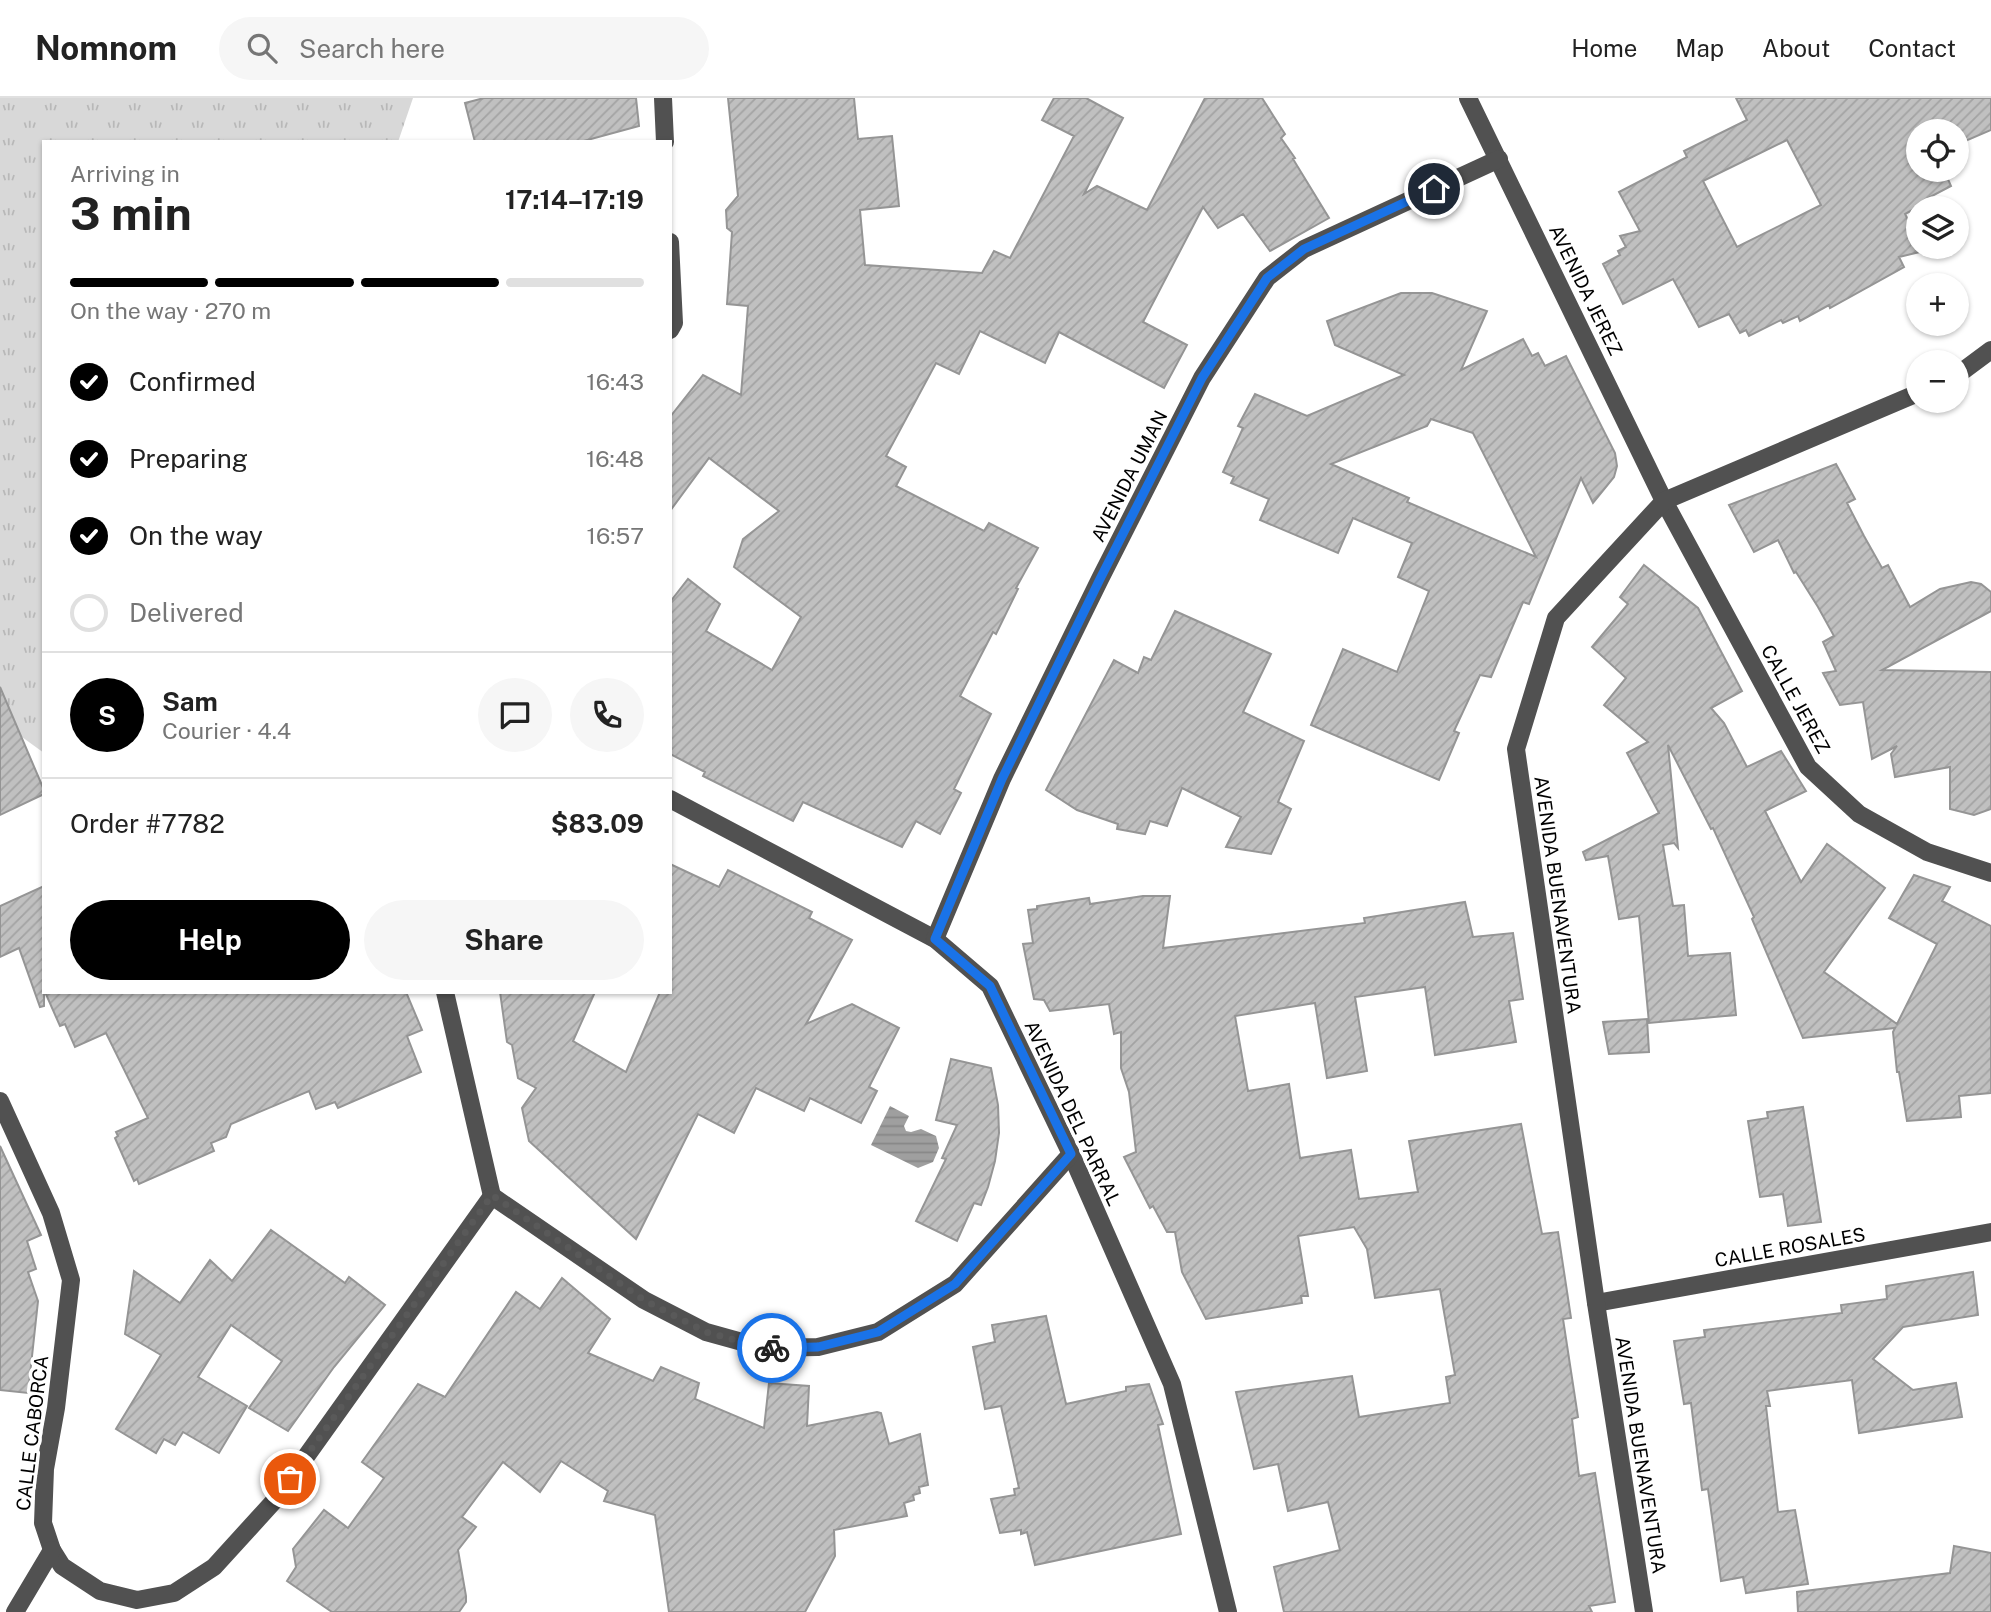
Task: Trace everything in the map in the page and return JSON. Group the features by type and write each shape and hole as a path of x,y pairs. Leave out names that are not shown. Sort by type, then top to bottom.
{"street":[{"path":"663,98 665,140"},
{"name":"AVENIDA JEREZ","path":"1468,98 1664,501"},
{"name":"AVENIDA UMAN","path":"935,939 1002,779 1100,579 1202,378 1267,278 1304,249 1499,159"},
{"path":"672,282 672,326"},
{"path":"1969,366 1991,350"},
{"name":"AVENIDA BUENAVENTURA","path":"1644,1612 1596,1303 1516,749 1556,618 1664,501 1906,398"},
{"name":"CALLE JEREZ","path":"1664,501 1808,767 1859,814 1927,852 1991,873"},
{"name":"AVENIDA DEL PARRAL","path":"672,800 935,939 990,986 1071,1154 1172,1384 1228,1612"},
{"path":"445,994 492,1195 644,1300 706,1332 764,1348 818,1347 878,1332 955,1284 1071,1154"},
{"name":"CALLE CABORCA","path":"0,1101 51,1213 71,1280 56,1408 45,1469 43,1523 52,1550 62,1566 100,1591 137,1600 174,1593 214,1567 275,1500 492,1195"},
{"name":"CALLE ROSALES","path":"1596,1303 1991,1233"},
{"path":"15,1612 52,1550"}],"green space":[{"path":"0,98 413,98 399,140 42,140 42,752 0,721"}],"shaded area":[{"path":"890,1106 909,1116 904,1126 906,1131 921,1129 936,1136 939,1148 933,1162 918,1168 871,1145"}],"building":[{"path":"484,98 636,98 639,126 587,140 474,140 465,103"},
{"path":"728,98 854,98 858,139 892,136 899,206 860,210 865,265 982,273 994,251 1010,258 1074,136 1042,120 1054,98 1086,98 1123,118 1084,194 1097,186 1147,210 1205,98 1262,98 1285,134 1281,138 1329,218 1270,251 1243,214 1218,228 1203,207 1143,322 1187,345 1164,388 1059,332 1045,363 980,331 959,374 936,363 886,456 906,467 896,486 984,531 989,523 1038,548 1016,588 1018,589 996,634 993,632 960,696 991,714 954,789 961,793 940,834 916,821 902,847 803,802 793,821 703,776 705,772 672,755 672,599 688,579 720,604 706,631 772,670 801,617 734,567 743,539 779,511 709,458 672,508 672,414 703,375 741,395 748,306 727,304 732,232 727,228 726,210 738,196"},
{"path":"1736,98 1991,98 1991,130 1969,139 1969,119 1906,119 1906,182 1949,182 1951,186 1932,196 1906,196 1906,255 1899,257 1904,267 1830,308 1829,305 1800,321 1798,316 1783,323 1781,320 1749,336 1746,330 1740,333 1729,314 1699,327 1673,279 1623,304 1603,264 1620,255 1618,251 1626,247 1620,236 1640,231 1619,192 1687,157 1684,151 1747,120","holes":["1787,140 1821,205 1737,247 1703,181"]},
{"path":"1401,293 1432,293 1487,311 1461,370 1523,339 1532,356 1538,353 1545,366 1566,356 1615,453 1617,466 1614,477 1593,503 1581,478 1529,604 1523,602 1491,677 1480,675 1454,731 1459,733 1439,780 1311,725 1343,649 1397,672 1429,591 1398,577 1412,543 1353,518 1338,553 1260,520 1269,499 1231,483 1234,477 1223,472 1243,428 1238,426 1255,394 1307,416 1404,375 1335,345 1327,321","holes":["1431,419 1473,433 1536,557 1407,502 1409,498 1331,464 1427,426"]},
{"path":"1836,464 1855,499 1847,503 1864,536 1882,568 1888,565 1910,607 1940,589 1971,582 1981,584 1991,592 1991,611 1882,670 1991,672 1991,809 1974,815 1950,809 1950,767 1895,777 1891,754 1897,746 1872,759 1863,702 1840,705 1823,673 1836,671 1823,642 1834,636 1818,607 1796,572 1794,573 1778,540 1754,552 1729,505"},
{"path":"1644,565 1698,608 1742,691 1711,708 1724,723 1747,767 1781,751 1806,791 1765,811 1801,882 1827,844 1885,888 1824,972 1897,1024 1937,944 1889,918 1914,875 1950,887 1942,901 1991,926 1991,1093 1959,1096 1961,1117 1907,1121 1897,1072 1893,1032 1895,1028 1803,1038 1752,919 1754,917 1713,828 1711,829 1668,745 1678,848 1674,843 1663,845 1673,906 1684,905 1688,956 1730,953 1736,1015 1649,1023 1639,916 1619,919 1608,856 1586,860 1583,852 1659,813 1627,753 1648,742 1604,705 1626,678 1592,647 1628,604 1620,597"},
{"path":"1175,611 1271,654 1243,712 1304,741 1278,802 1291,809 1271,854 1226,847 1241,817 1182,788 1167,826 1150,821 1145,834 1117,829 1118,824 1077,810 1046,790 1114,660 1138,673 1144,657 1151,660"},
{"path":"0,687 42,785 42,795 0,815"},
{"path":"672,865 719,887 728,870 812,912 809,918 852,940 806,1024 852,1004 899,1028 869,1087 877,1091 861,1123 810,1098 804,1111 756,1088 734,1133 698,1114 636,1239 529,1141 522,1108 536,1088 518,1078 512,1045 507,1042 500,994 594,994 573,1041 626,1072 659,994 672,994"},
{"path":"42,887 44,1006 40,1007 19,948 0,957 0,906"},
{"path":"1143,896 1170,896 1163,948 1365,923 1364,918 1465,902 1473,937 1513,933 1523,999 1509,1001 1516,1042 1435,1055 1425,987 1355,997 1367,1071 1327,1078 1315,1003 1235,1016 1248,1091 1289,1084 1300,1158 1351,1150 1359,1199 1418,1192 1409,1141 1521,1124 1542,1234 1558,1232 1571,1318 1563,1319 1578,1417 1572,1419 1579,1476 1595,1473 1615,1602 1589,1606 1592,1612 1284,1612 1274,1567 1340,1550 1328,1502 1288,1511 1278,1464 1254,1469 1236,1392 1352,1376 1359,1417 1450,1403 1446,1377 1455,1375 1440,1289 1375,1298 1367,1249 1354,1227 1298,1236 1308,1296 1301,1296 1302,1303 1206,1319 1182,1272 1175,1232 1167,1232 1153,1206 1150,1208 1124,1157 1136,1152 1129,1092 1121,1068 1121,1032 1114,1034 1109,1004 1050,1011 1044,1000 1034,999 1023,944 1033,943 1028,910 1037,909 1037,906 1089,898 1090,904"},
{"path":"46,994 407,994 422,1030 407,1036 421,1072 338,1108 335,1102 316,1109 309,1091 231,1124 226,1137 211,1143 214,1151 139,1184 137,1179 134,1181 115,1138 118,1136 116,1132 148,1118 106,1033 75,1047 65,1024 60,1026"},
{"path":"1647,1019 1649,1052 1609,1054 1603,1022"},
{"path":"951,1059 991,1068 998,1105 999,1133 995,1161 981,1205 974,1203 957,1241 916,1221 946,1159 942,1158 957,1125 936,1120"},
{"path":"1803,1107 1821,1222 1788,1226 1783,1194 1760,1197 1748,1121 1768,1118 1767,1112"},
{"path":"0,1146 41,1235 27,1241 36,1269 28,1272 38,1301 28,1393 0,1390"},
{"path":"271,1230 345,1283 349,1277 385,1305 334,1367 288,1431 249,1408 282,1361 231,1325 198,1377 247,1406 219,1453 183,1432 175,1445 164,1439 156,1453 116,1429 161,1355 125,1334 134,1271 180,1303 210,1260 232,1281"},
{"path":"1973,1272 1978,1315 1903,1327 1873,1359 1913,1390 1956,1383 1962,1417 1859,1433 1852,1380 1767,1391 1770,1406 1766,1406 1778,1512 1795,1510 1808,1584 1746,1593 1743,1577 1721,1581 1708,1489 1702,1490 1691,1403 1684,1404 1674,1341 1705,1337 1704,1330 1842,1313 1841,1305 1887,1299 1886,1286"},
{"path":"562,1278 610,1319 588,1353 653,1381 661,1367 699,1383 695,1399 764,1428 769,1383 809,1386 807,1426 881,1413 889,1444 920,1434 928,1485 919,1487 920,1493 913,1495 914,1500 904,1503 907,1516 834,1530 835,1556 805,1612 669,1612 655,1515 604,1501 608,1491 561,1461 540,1492 503,1462 462,1517 476,1527 458,1550 466,1596 466,1602 459,1612 332,1612 287,1581 296,1567 293,1549 324,1510 348,1528 384,1478 362,1462 418,1384 445,1397 516,1292 540,1309"},
{"path":"1046,1316 1066,1404 1126,1391 1126,1387 1149,1384 1163,1424 1158,1425 1181,1534 1035,1565 1027,1532 1021,1534 1021,1530 1000,1533 991,1499 1015,1495 1014,1489 1019,1488 1001,1406 985,1409 973,1347 995,1342 992,1325"},
{"path":"1954,1546 1991,1553 1991,1612 1798,1612 1797,1592 1950,1573"}],"way so far":[{"path":"290,1479 492,1195 644,1300 706,1332 772,1348"}],"route":[{"path":"772,1348 818,1347 878,1332 955,1284 1071,1154 990,986 935,939 1002,779 1100,579 1202,378 1267,278 1304,249 1434,189"}]}
